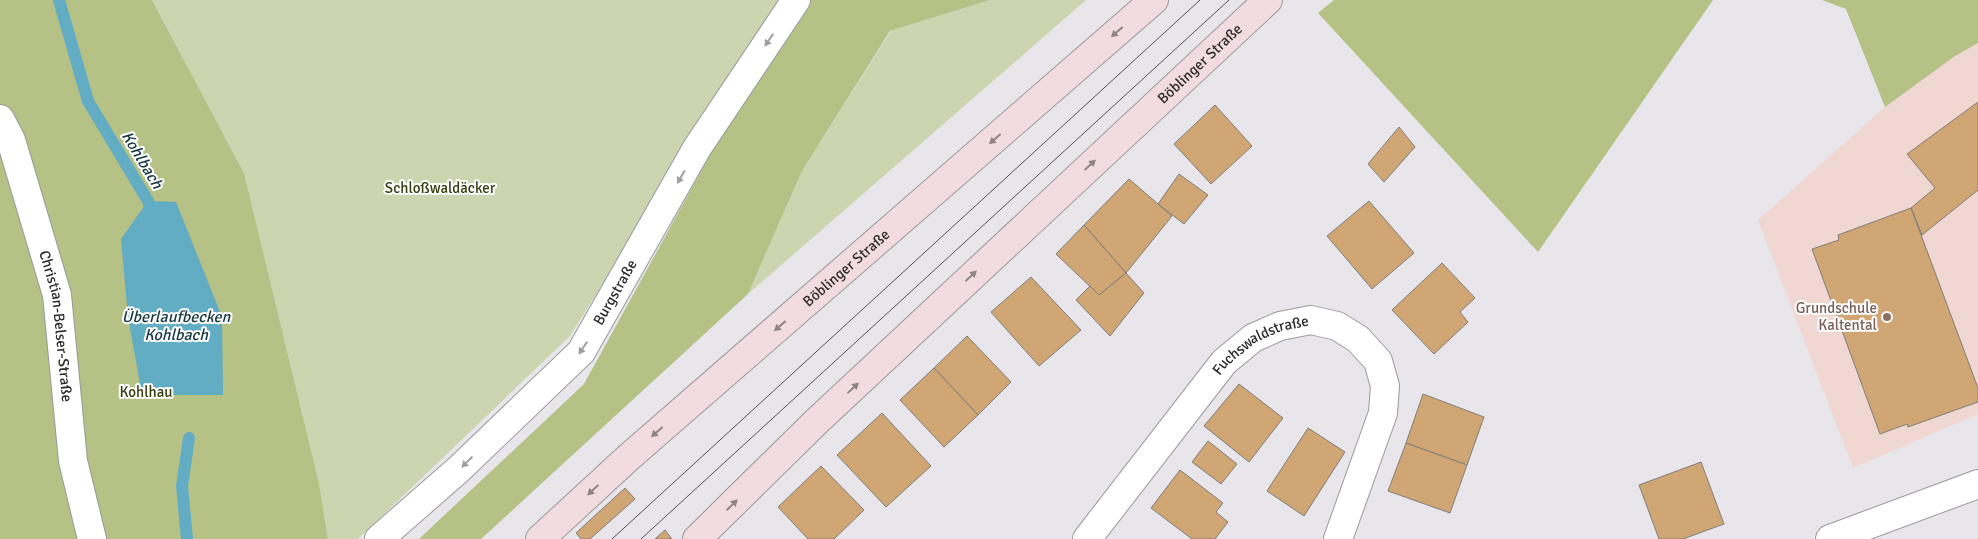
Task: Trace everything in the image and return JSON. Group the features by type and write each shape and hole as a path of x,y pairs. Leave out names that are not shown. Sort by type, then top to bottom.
{"main road":[{"name":"Böblinger Straße","path":"540,539 629,457 1154,0"},
{"name":"Böblinger Straße","path":"697,539 817,421 1268,0"}],"street":[{"name":"Burgstraße","path":"379,539 459,469 581,352 697,148 796,0"},
{"name":"Christian-Belser-Straße","path":"0,119 10,140 57,295 73,460 92,539"},
{"name":"Fuchswaldstraße","path":"1087,539 1224,362 1253,338 1280,326 1310,320 1337,326 1358,339 1378,361 1385,386 1383,413 1338,539"},
{"path":"1830,539 1975,493"}],"shaded area":[{"name":"Grundschule Kaltental","path":"1978,43 1978,414 1853,468 1758,220 1885,107 1955,56"}],"green space":[{"name":"Kohlhau","path":"0,0 152,0 244,173 319,483 328,539 0,539"},
{"name":"Schloßwaldäcker","path":"152,0 782,0 570,336 358,539 328,539 319,483 244,173"},
{"path":"803,0 990,0 890,31 802,171 748,294 481,539 419,539 584,384 711,153"},
{"path":"990,0 1086,0 748,294 802,171 891,31"},
{"path":"1334,0 1713,0 1538,252 1318,13"},
{"path":"1822,0 1978,0 1978,43 1955,56 1885,107 1846,9"}],"water":[{"name":"Überlaufbecken Kohlbach","path":"148,201 176,202 222,317 223,395 142,395 128,317 121,239"}],"building":[{"path":"1978,102 1978,190 1922,235 1911,208 1935,188 1907,154"},
{"path":"1215,105 1252,146 1211,184 1174,144"},
{"path":"1399,127 1415,147 1384,182 1368,164"},
{"path":"1179,174 1208,195 1184,224 1158,204"},
{"path":"1129,179 1172,216 1126,273 1084,225"},
{"path":"1369,201 1414,253 1372,289 1327,236"},
{"path":"1911,208 1978,388 1978,402 1908,427 1907,424 1880,434 1812,249 1839,240 1838,235"},
{"path":"1084,225 1126,273 1099,295 1056,254"},
{"path":"1442,263 1475,298 1460,312 1468,322 1434,354 1392,310"},
{"path":"1126,273 1144,293 1110,336 1076,300 1090,286 1099,295"},
{"path":"1031,277 1081,330 1039,366 991,312"},
{"path":"967,336 1011,382 978,415 934,368"},
{"path":"934,368 978,415 944,447 900,400"},
{"path":"1239,384 1283,418 1249,462 1204,426"},
{"path":"1423,394 1484,417 1467,465 1406,443"},
{"path":"882,413 931,466 886,507 837,455"},
{"path":"1308,428 1345,452 1304,516 1267,491"},
{"path":"1208,441 1237,464 1221,484 1192,462"},
{"path":"1406,443 1467,465 1450,513 1388,491"},
{"path":"1701,462 1724,524 1683,539 1659,539 1639,485"},
{"path":"821,466 864,510 834,539 808,539 778,507"},
{"path":"1180,470 1223,503 1216,512 1228,522 1215,539 1192,539 1151,508"},
{"path":"625,488 635,499 590,539 581,539 576,533"},
{"path":"665,530 672,539 655,539"}],"waterway":[{"name":"Kohlbach","path":"59,0 88,101 148,201 152,216"},
{"name":"Kohlbach","path":"187,539 182,486 189,438"}],"tram line":[{"path":"612,539 1200,0"},
{"path":"641,539 1229,0"}],"place":[{"name":"Grundschule Kaltental","path":"1887,317"}]}
